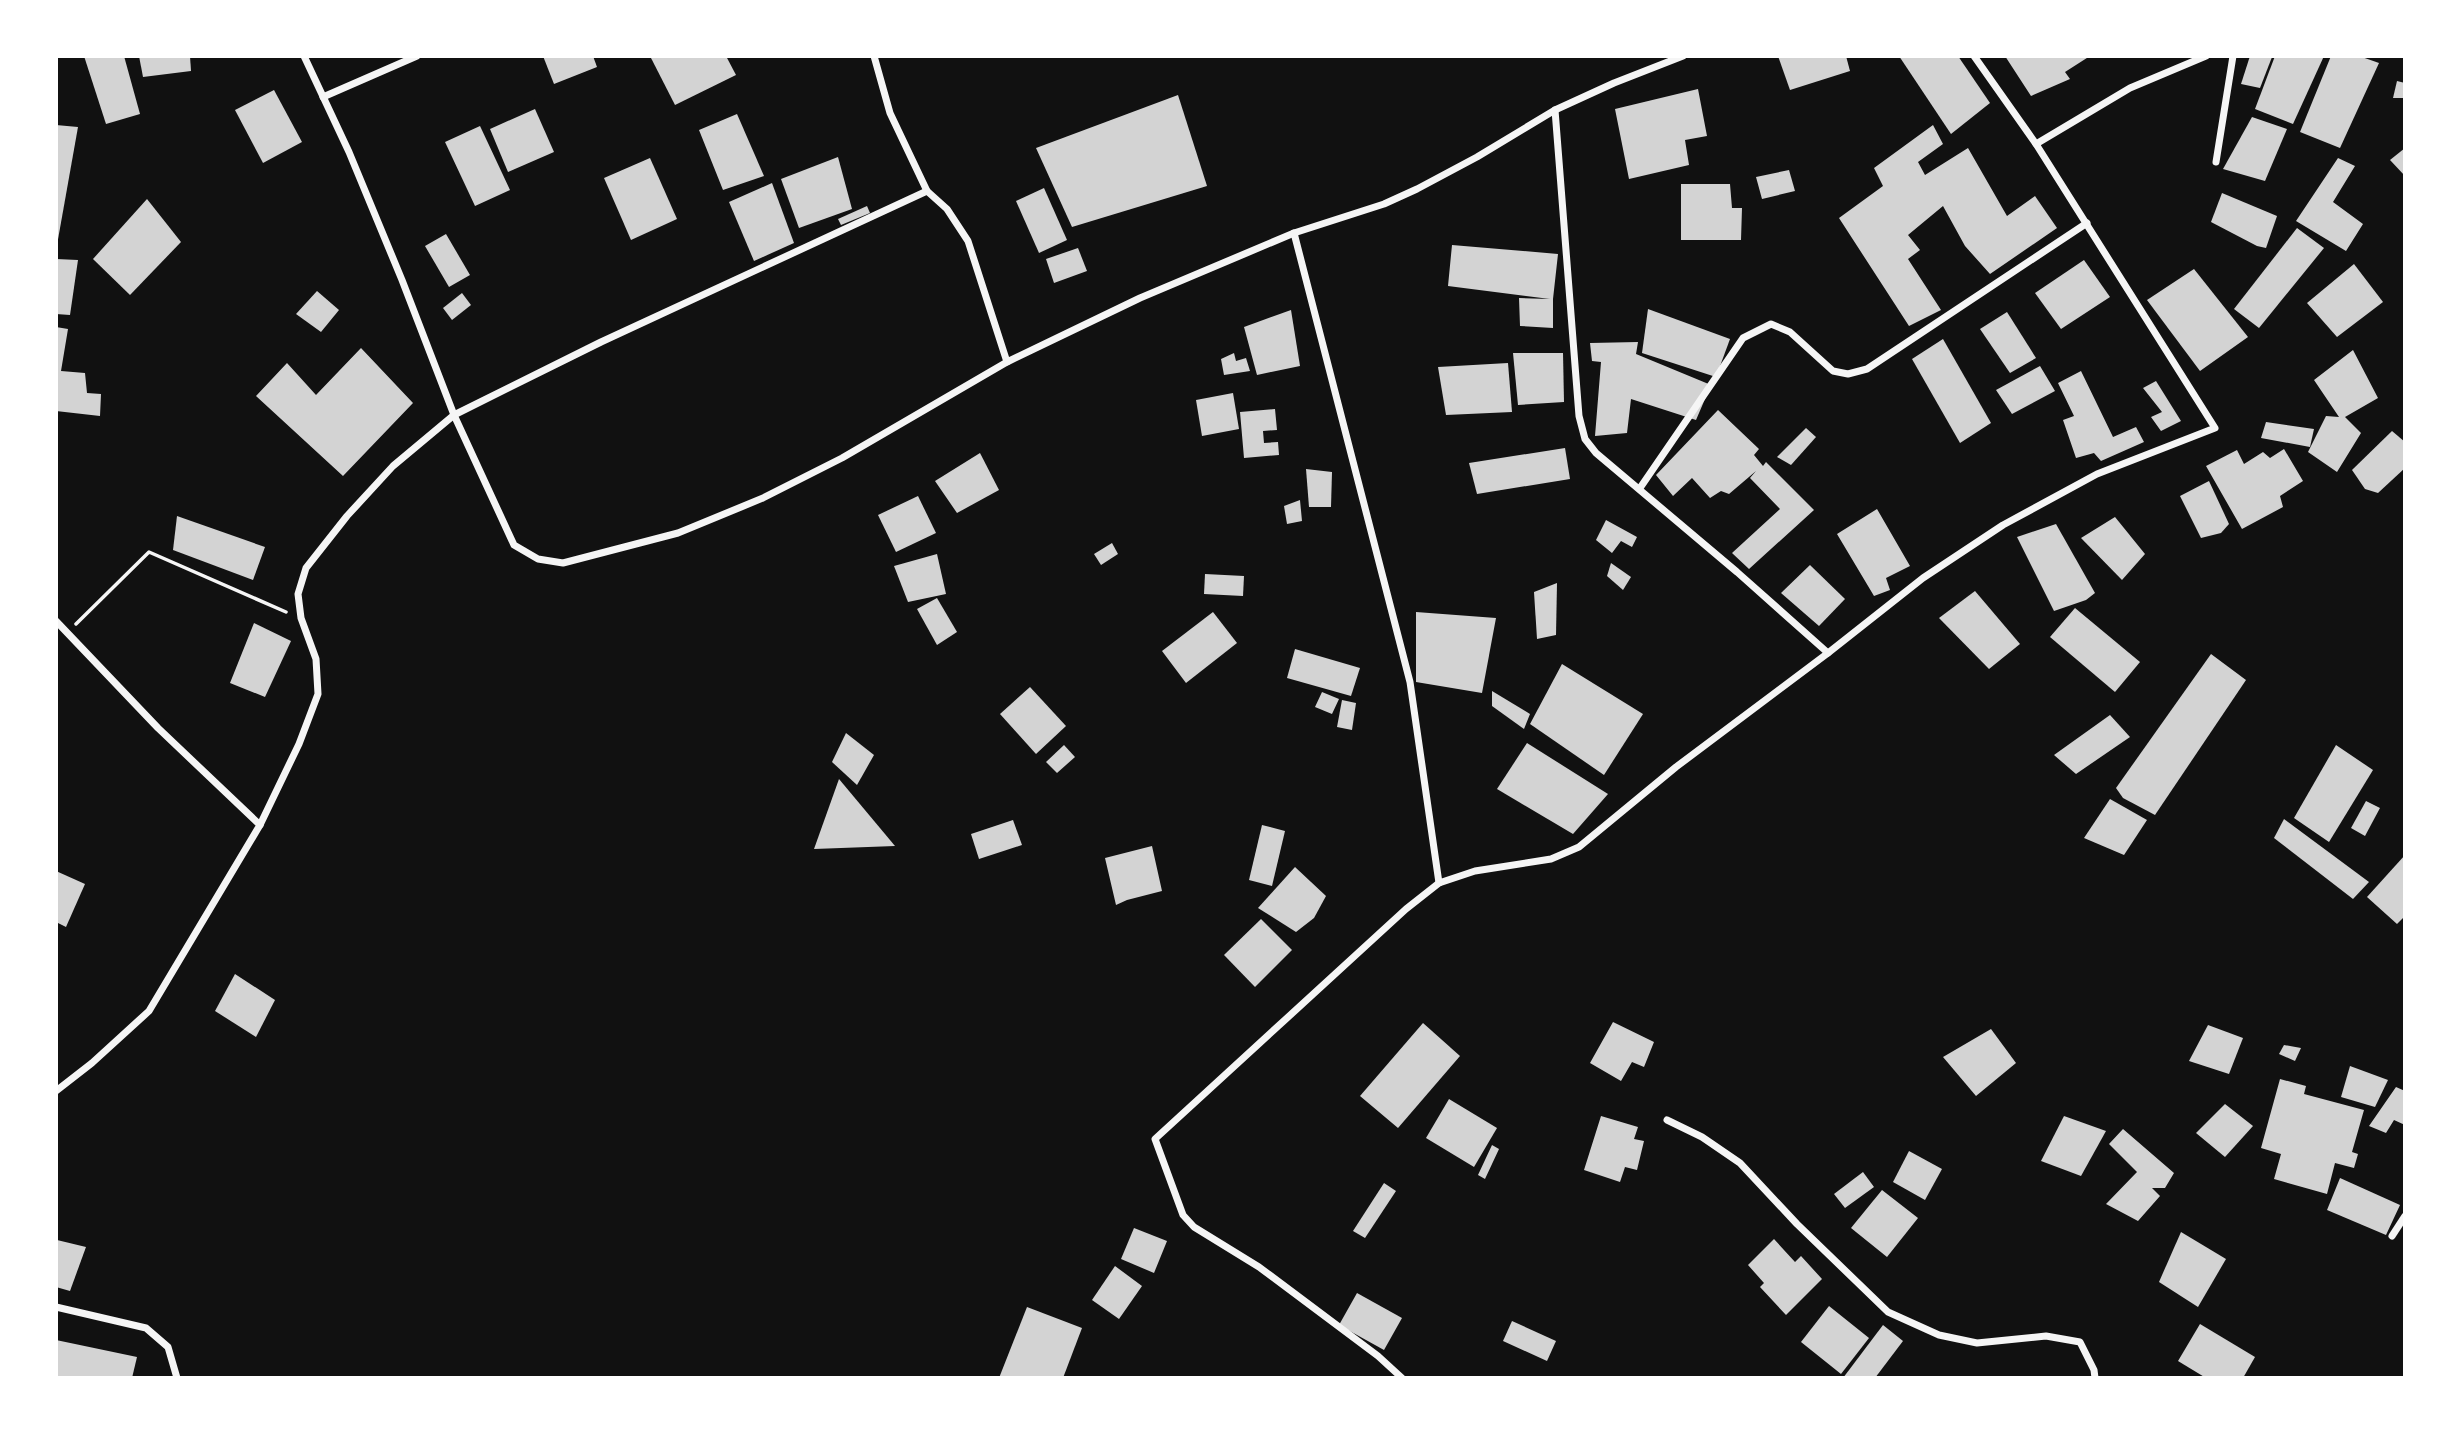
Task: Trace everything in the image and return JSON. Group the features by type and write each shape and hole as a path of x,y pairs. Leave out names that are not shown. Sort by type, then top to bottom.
{"street":[{"path":"304,56 402,279 454,415 514,545 538,559 563,563 678,533 762,498 842,458 1007,362 1140,298 1294,233 1384,204 1418,189 1477,158 1555,110 1614,83 1684,56"},
{"path":"323,97 417,56"},
{"path":"873,56 890,113 927,191 947,209 968,241 1007,362"},
{"path":"1402,1378 1378,1356 1259,1267 1194,1227 1183,1215 1155,1139 1406,909 1439,883 1475,871 1551,859 1579,847 1676,767 1923,578 2003,525 2097,474 2215,428 2036,144 1974,56"},
{"path":"2036,144 2130,88 2206,56"},
{"path":"2216,162 2233,56"},
{"path":"1555,110 1580,416 1585,439 1596,453 1640,488 1828,653"},
{"path":"56,1091 92,1063 149,1011 260,825 299,744 318,694 316,659 301,618 298,594 306,568 347,516 393,466 454,415 601,342 927,191"},
{"path":"1640,488 1743,338 1772,324 1790,332 1833,371 1848,374 1867,369 2087,223"},
{"path":"1294,233 1410,682 1439,883"},
{"path":"56,621 158,728 260,825"},
{"path":"1667,1120 1702,1136 1741,1163 1797,1224 1888,1312 1939,1335 1977,1343 2046,1336 2080,1342 2095,1370 2095,1378"},
{"path":"2392,1236 2405,1216"},
{"path":"56,1307 146,1328 168,1347 177,1378"}],"path":[{"path":"67,633 149,552 301,618"}],"building":[{"path":"84,56 124,56 140,114 106,124"},
{"path":"139,56 190,56 191,71 143,77"},
{"path":"543,56 593,56 597,67 554,84"},
{"path":"650,56 726,56 736,75 675,105"},
{"path":"1778,56 1846,56 1850,71 1790,90"},
{"path":"1899,56 1958,56 1990,103 1951,134"},
{"path":"2005,56 2090,56 2065,72 2070,79 2031,96"},
{"path":"2250,56 2272,57 2260,88 2241,84"},
{"path":"2275,56 2324,56 2293,124 2255,109"},
{"path":"2331,56 2359,56 2379,63 2340,148 2300,132"},
{"path":"2397,81 2405,83 2404,98 2393,98"},
{"path":"1698,89 1707,136 1685,140 1689,165 1629,179 1615,109"},
{"path":"274,90 302,142 263,163 235,110"},
{"path":"1178,95 1207,186 1072,227 1036,148"},
{"path":"535,109 554,152 508,172 490,129"},
{"path":"737,114 764,176 723,190 699,130"},
{"path":"2252,117 2287,129 2265,181 2223,169"},
{"path":"56,125 78,127 57,245 56,245"},
{"path":"1933,125 1943,144 1918,162 1925,175 1968,148 2007,216 2035,196 2057,228 1990,274 1965,246 1943,206 1908,235 1920,250 1908,259 1941,310 1909,326 1839,218 1883,186 1874,168"},
{"path":"480,126 510,190 475,206 445,142"},
{"path":"2405,148 2405,176 2390,160"},
{"path":"838,157 852,209 799,228 781,179"},
{"path":"650,158 677,219 631,240 604,178"},
{"path":"2338,158 2355,166 2333,202 2363,224 2346,251 2296,221"},
{"path":"1789,170 1795,191 1762,199 1756,177"},
{"path":"772,183 794,243 754,261 729,202"},
{"path":"1681,184 1730,184 1732,208 1742,208 1741,240 1681,240"},
{"path":"1044,188 1067,240 1039,253 1016,201"},
{"path":"2222,193 2277,216 2266,248 2211,222"},
{"path":"147,199 181,242 130,295 93,259"},
{"path":"867,206 870,213 841,225 838,219"},
{"path":"2297,228 2324,248 2259,328 2234,309"},
{"path":"446,234 470,275 449,287 425,246"},
{"path":"1452,245 1558,254 1553,328 1520,326 1519,298 1550,299 1448,286"},
{"path":"1078,248 1087,271 1054,283 1046,259"},
{"path":"56,259 78,260 70,315 56,314"},
{"path":"2084,260 2110,297 2061,329 2035,293"},
{"path":"2354,264 2383,302 2337,337 2307,303"},
{"path":"2194,269 2248,337 2200,371 2147,300"},
{"path":"317,291 339,310 321,332 296,314"},
{"path":"462,293 471,305 452,320 443,308"},
{"path":"1648,309 1730,339 1716,377 1642,353"},
{"path":"1291,310 1300,366 1257,375 1244,327"},
{"path":"2007,312 2036,358 2010,373 1980,329"},
{"path":"56,327 68,329 61,371 85,373 87,393 101,394 100,416 56,411"},
{"path":"1943,339 1991,423 1960,443 1912,359"},
{"path":"1638,342 1636,354 1711,385 1696,420 1631,399 1627,433 1595,436 1601,362 1592,361 1590,343"},
{"path":"361,348 413,403 343,476 256,396 287,363 316,395"},
{"path":"2353,350 2378,398 2345,417 2361,433 2337,472 2308,452 2326,416 2339,417 2314,380"},
{"path":"1234,353 1236,361 1246,358 1250,371 1224,375 1221,359"},
{"path":"1513,353 1563,353 1564,402 1518,405"},
{"path":"1508,363 1512,412 1446,415 1438,367"},
{"path":"2040,366 2055,391 2012,414 1996,390"},
{"path":"2081,371 2113,437 2136,427 2144,442 2101,461 2094,453 2076,458 2063,420 2074,416 2058,383"},
{"path":"2156,381 2181,421 2161,431 2151,417 2162,412 2143,388"},
{"path":"1233,393 1239,429 1202,436 1196,400"},
{"path":"1275,409 1277,430 1263,431 1264,443 1278,442 1279,455 1244,458 1240,412"},
{"path":"1718,410 1759,449 1754,455 1763,466 1766,462 1814,510 1749,569 1732,553 1780,509 1750,478 1756,471 1729,494 1721,491 1710,498 1692,478 1673,496 1656,475"},
{"path":"2266,422 2314,429 2310,447 2261,438"},
{"path":"1806,428 1816,437 1791,465 1777,457"},
{"path":"2392,431 2405,442 2405,468 2378,493 2365,489 2352,470"},
{"path":"1565,448 1570,479 1477,494 1469,463"},
{"path":"2284,449 2303,481 2280,496 2283,507 2242,529 2206,466 2237,450 2244,464 2263,452 2270,458"},
{"path":"980,453 999,490 957,513 935,481"},
{"path":"1306,469 1332,472 1331,507 1309,507"},
{"path":"2209,481 2229,524 2221,533 2201,538 2180,496"},
{"path":"918,496 936,533 896,552 878,515"},
{"path":"1300,500 1302,521 1287,524 1284,506"},
{"path":"1877,509 1910,566 1886,578 1890,590 1874,596 1837,534"},
{"path":"177,516 265,547 253,580 173,550"},
{"path":"2115,517 2145,554 2122,580 2081,538"},
{"path":"1606,520 1637,537 1632,547 1621,541 1612,553 1596,540"},
{"path":"2056,524 2095,593 2086,600 2054,611 2017,537"},
{"path":"1112,543 1118,554 1101,565 1094,554"},
{"path":"937,554 946,594 908,602 894,566"},
{"path":"1611,563 1631,577 1623,590 1607,576"},
{"path":"1810,565 1845,599 1819,626 1781,593"},
{"path":"1205,574 1244,576 1243,596 1204,594"},
{"path":"1557,583 1556,635 1537,639 1534,592"},
{"path":"1975,591 2020,644 1989,669 1939,618"},
{"path":"937,598 957,632 937,645 917,609"},
{"path":"2075,608 2140,662 2115,692 2050,637"},
{"path":"1213,612 1237,643 1186,683 1162,651"},
{"path":"1416,612 1496,618 1482,693 1416,682"},
{"path":"254,623 291,641 265,697 230,683"},
{"path":"1295,649 1360,668 1351,696 1287,678"},
{"path":"2211,654 2246,680 2155,815 2123,798 2116,788"},
{"path":"1562,664 1643,714 1604,775 1530,724"},
{"path":"1030,687 1066,726 1036,754 1000,714"},
{"path":"1492,691 1530,714 1524,729 1492,706"},
{"path":"1322,692 1339,699 1332,714 1315,707"},
{"path":"1342,700 1356,703 1352,730 1337,727"},
{"path":"2110,715 2130,737 2076,774 2054,755"},
{"path":"846,733 874,755 857,785 832,762"},
{"path":"1527,743 1608,794 1573,834 1497,789"},
{"path":"1064,745 1075,757 1057,773 1046,762"},
{"path":"2336,745 2373,770 2329,842 2294,818"},
{"path":"839,779 895,846 814,849"},
{"path":"2110,799 2147,820 2124,855 2084,838"},
{"path":"2366,801 2380,808 2365,836 2351,828"},
{"path":"2284,819 2369,882 2353,899 2274,838"},
{"path":"1013,820 1022,845 979,859 971,834"},
{"path":"1262,825 1285,831 1272,886 1249,880"},
{"path":"1152,846 1162,891 1116,905 1105,858"},
{"path":"2405,855 2405,916 2397,924 2367,897"},
{"path":"1295,867 1326,896 1314,918 1296,932 1258,908"},
{"path":"56,871 85,884 66,927 56,922"},
{"path":"1261,919 1292,950 1255,987 1224,955"},
{"path":"235,974 275,1000 256,1037 215,1011"},
{"path":"1613,1022 1654,1042 1644,1067 1632,1062 1621,1081 1590,1063"},
{"path":"1423,1023 1460,1056 1398,1128 1360,1096"},
{"path":"2208,1025 2243,1038 2229,1074 2189,1061"},
{"path":"1991,1029 2016,1063 1976,1096 1943,1057"},
{"path":"2284,1045 2301,1048 2295,1061 2279,1054"},
{"path":"2350,1066 2388,1080 2375,1107 2341,1097"},
{"path":"2280,1079 2306,1086 2304,1094 2364,1110 2352,1152 2358,1154 2354,1168 2335,1163 2327,1194 2274,1179 2281,1154 2261,1148"},
{"path":"2396,1087 2405,1091 2405,1125 2394,1120 2386,1133 2369,1126"},
{"path":"1449,1099 1497,1128 1474,1167 1426,1138"},
{"path":"2225,1104 2253,1126 2225,1157 2196,1133"},
{"path":"1601,1116 1638,1127 1634,1139 1644,1141 1637,1170 1625,1167 1620,1182 1584,1170"},
{"path":"2064,1116 2106,1131 2081,1176 2041,1161"},
{"path":"2123,1129 2174,1173 2165,1188 2152,1188 2160,1196 2138,1221 2106,1204 2137,1172 2109,1144"},
{"path":"1492,1145 1499,1149 1485,1179 1478,1175"},
{"path":"1909,1151 1942,1169 1925,1200 1893,1182"},
{"path":"1863,1172 1874,1187 1845,1208 1834,1194"},
{"path":"2340,1178 2400,1205 2386,1235 2327,1210"},
{"path":"1384,1183 1396,1191 1365,1238 1353,1231"},
{"path":"1882,1190 1918,1218 1887,1257 1851,1228"},
{"path":"1134,1228 1167,1241 1154,1273 1121,1259"},
{"path":"2181,1232 2226,1259 2198,1307 2159,1282"},
{"path":"1774,1239 1795,1262 1801,1256 1822,1279 1786,1315 1760,1287 1764,1283 1748,1265"},
{"path":"57,1240 86,1247 70,1291 56,1287"},
{"path":"1115,1266 1142,1286 1119,1319 1092,1300"},
{"path":"1357,1293 1402,1318 1384,1350 1339,1325"},
{"path":"1829,1306 1869,1338 1841,1374 1801,1342"},
{"path":"1027,1307 1082,1328 1063,1378 999,1378"},
{"path":"1512,1321 1556,1341 1547,1361 1503,1341"},
{"path":"2200,1324 2255,1357 2243,1378 2206,1378 2178,1361"},
{"path":"1883,1325 1903,1341 1875,1378 1843,1378"},
{"path":"56,1340 137,1357 132,1378 56,1378"}]}
